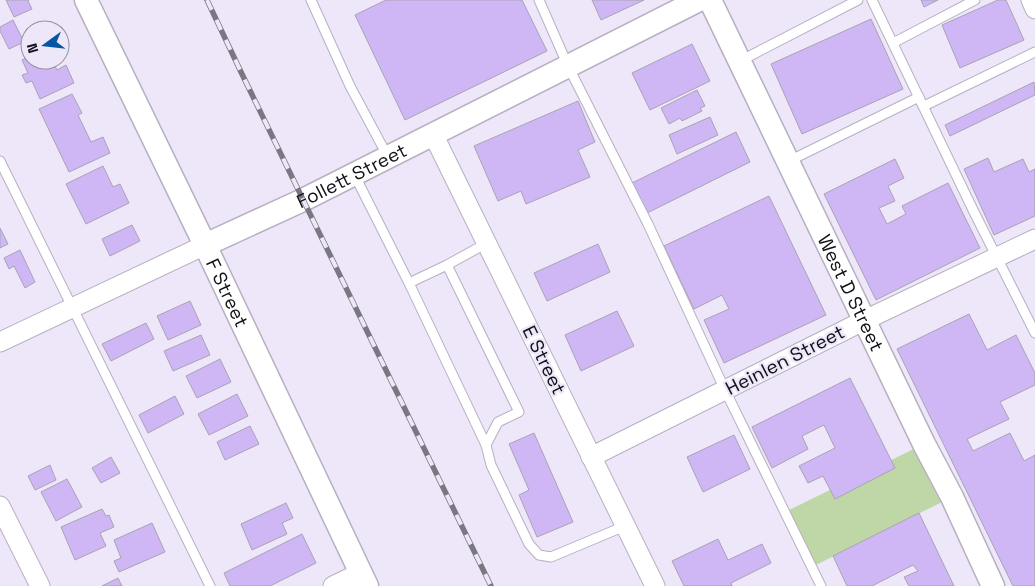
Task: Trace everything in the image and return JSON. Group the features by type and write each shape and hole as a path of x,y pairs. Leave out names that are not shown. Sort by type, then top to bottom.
{"street":[{"name":"F Street","path":"86,0 364,579"},
{"name":"Follett Street","path":"0,342 304,200 699,0"},
{"name":"West D Street","path":"710,0 924,444 952,497 993,586"},
{"path":"1031,0 1035,8"},
{"name":"E Street","path":"433,134 591,458 656,586"},
{"name":"Heinlen Street","path":"591,458 865,320 1035,239"},
{"path":"0,506 40,586"},
{"path":"333,586 364,579"}],"lane":[{"path":"311,0 350,86 388,157"},
{"path":"539,0 568,66 648,224 725,390 821,586"},
{"path":"740,61 858,0"},
{"path":"872,0 1035,333"},
{"path":"893,44 975,0"},
{"path":"924,106 1035,52"},
{"path":"788,161 919,97"},
{"path":"0,161 210,586"},
{"path":"354,174 486,445 491,465 528,544 539,554 551,557 625,526"},
{"path":"408,283 447,265 486,243"},
{"path":"447,265 519,412 498,422 486,445"}],"green space":[{"path":"924,444 952,497 812,567 785,512"}],"building":[{"path":"6,0 29,0 32,9 14,17"},
{"path":"386,0 522,0 547,51 405,120 355,15"},
{"path":"592,0 644,0 601,20"},
{"path":"921,0 938,0 924,7"},
{"path":"998,0 1006,0 1024,40 960,68 942,25"},
{"path":"871,19 903,89 802,134 771,64"},
{"path":"13,20 20,34 20,44 9,49 0,31 0,27"},
{"path":"692,44 710,81 650,110 632,73"},
{"path":"27,70 68,70 74,83 40,99 32,81 26,83 22,75 28,73"},
{"path":"1034,82 1035,95 950,136 945,125"},
{"path":"697,90 705,106 700,108 702,111 682,121 680,118 669,124 661,108"},
{"path":"72,94 82,113 78,115 91,142 103,137 110,153 69,172 39,109"},
{"path":"578,101 595,142 578,150 590,177 526,204 521,191 498,201 474,146"},
{"path":"710,117 718,135 677,154 669,135"},
{"path":"736,132 750,162 647,213 632,183"},
{"path":"988,158 994,172 1023,159 1029,172 1035,169 1035,216 994,235 964,169"},
{"path":"895,159 904,178 888,186 895,201 879,208 887,224 906,214 902,206 948,183 980,248 876,300 824,194"},
{"path":"103,166 113,187 120,184 129,203 86,224 66,184"},
{"path":"769,196 826,315 724,363 704,320 729,309 722,295 694,309 664,246"},
{"path":"132,225 140,241 110,256 102,239"},
{"path":"0,228 8,244 0,248"},
{"path":"598,244 610,272 547,301 534,273"},
{"path":"20,250 35,282 25,288 14,266 9,269 4,258"},
{"path":"190,301 201,325 168,340 157,316"},
{"path":"617,311 634,346 581,371 565,335"},
{"path":"969,314 987,350 1016,335 1035,373 1035,385 1000,402 1009,419 967,439 973,451 1010,433 1024,461 1035,455 1035,586 1013,586 897,349"},
{"path":"146,323 154,339 111,361 102,344"},
{"path":"201,335 210,355 173,371 164,351"},
{"path":"220,359 231,382 197,398 186,376"},
{"path":"850,378 895,468 835,499 823,476 808,483 799,466 835,448 824,425 802,436 808,449 772,468 752,427"},
{"path":"237,394 248,416 209,435 198,414"},
{"path":"175,396 184,414 148,433 139,415"},
{"path":"250,426 259,444 225,460 217,442"},
{"path":"534,433 573,522 537,537 519,495 529,490 509,444"},
{"path":"734,435 750,469 703,492 687,457"},
{"path":"111,457 120,473 101,483 92,468"},
{"path":"50,465 56,480 35,490 28,476"},
{"path":"67,479 82,507 56,521 41,492"},
{"path":"286,503 293,518 282,523 287,534 252,550 241,524"},
{"path":"102,509 106,516 109,515 114,527 100,533 106,546 75,560 61,527"},
{"path":"919,513 954,586 909,586 904,577 918,571 913,565 872,586 847,586 833,556"},
{"path":"152,523 165,552 119,572 114,561 121,558 114,540"},
{"path":"302,534 316,563 270,586 230,586 224,573"},
{"path":"718,539 728,560 762,544 771,563 731,583 732,586 684,586 672,561"},
{"path":"118,578 122,586 102,586"}],"railway":[{"path":"207,0 491,586"}]}
